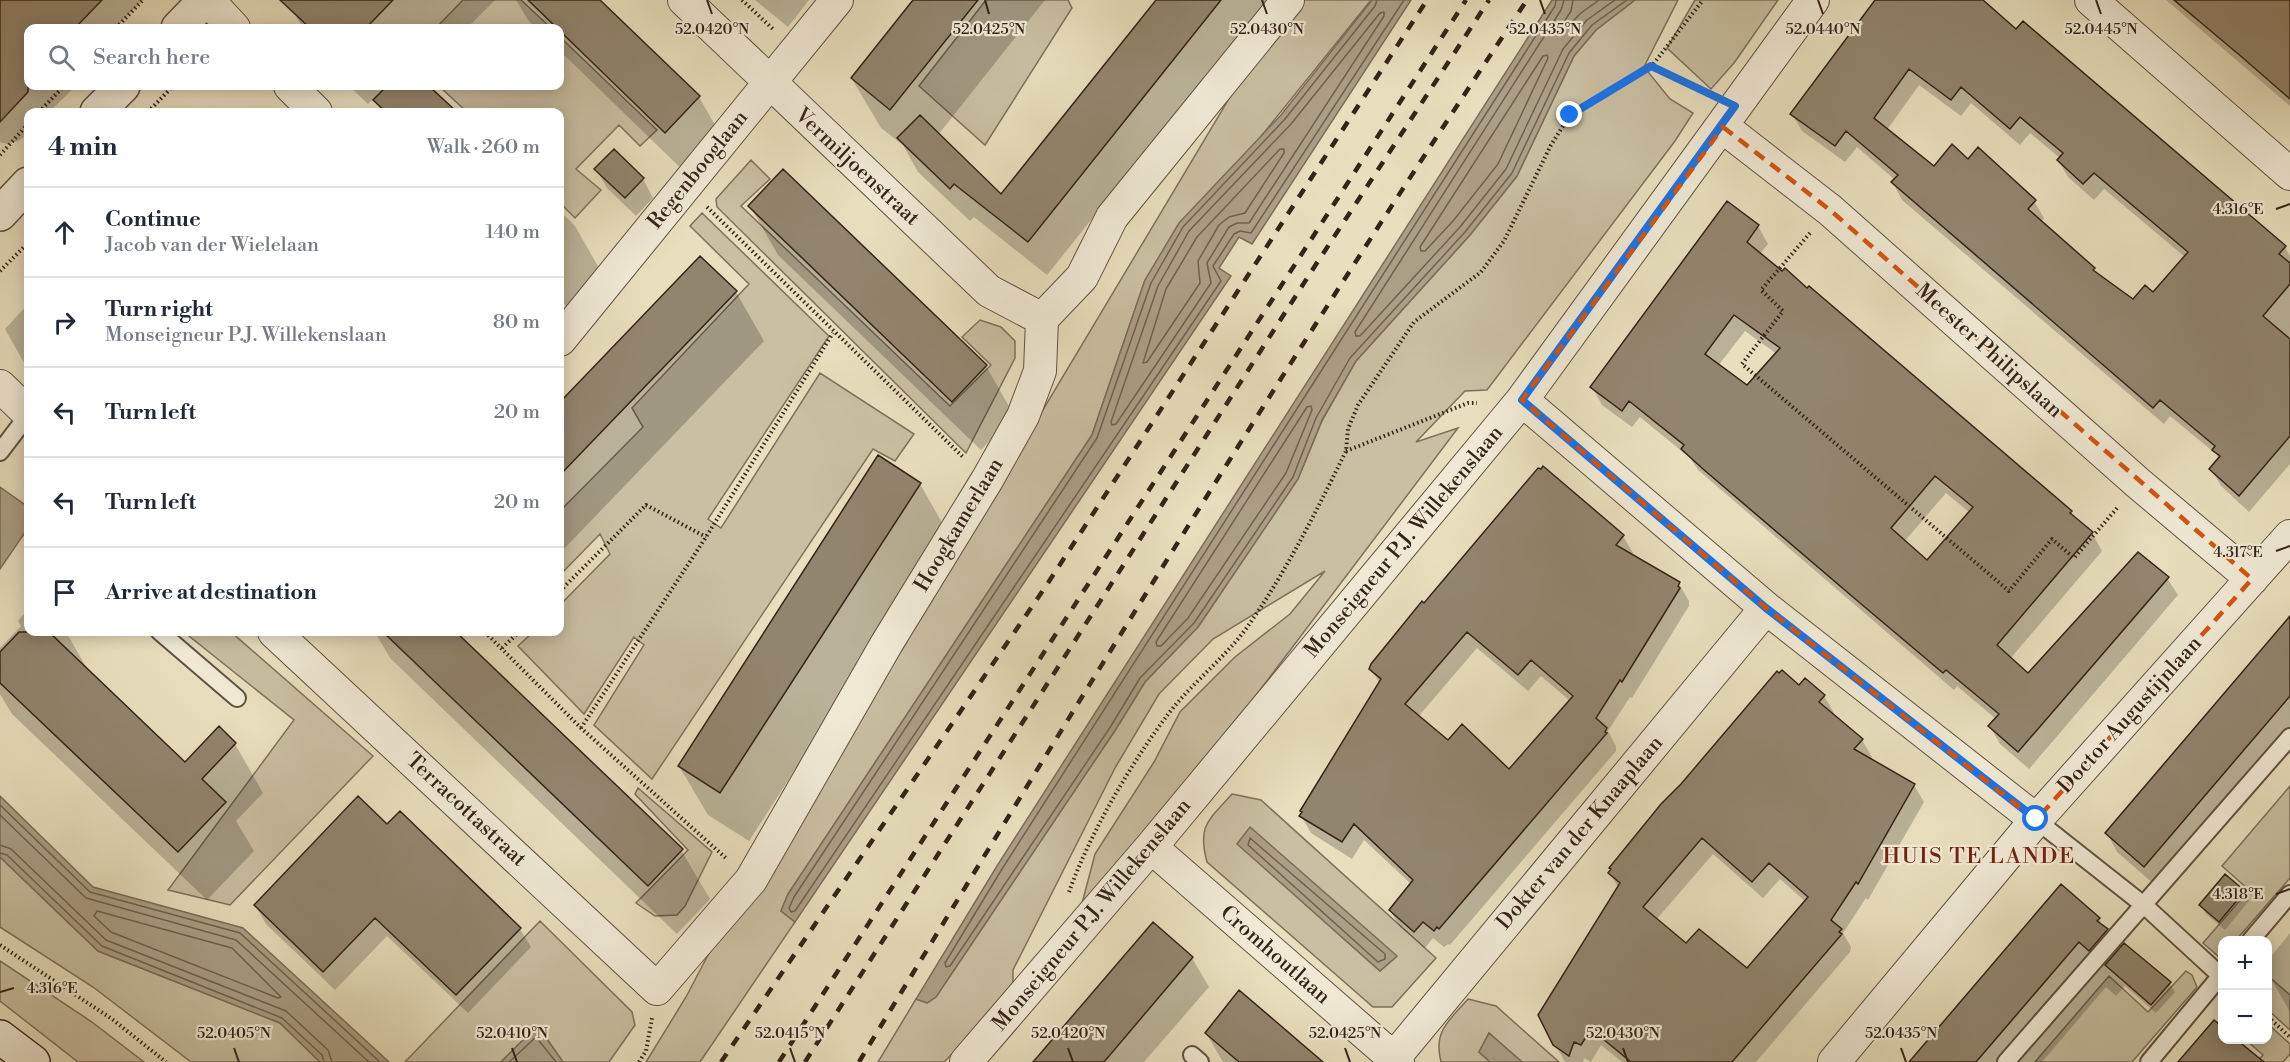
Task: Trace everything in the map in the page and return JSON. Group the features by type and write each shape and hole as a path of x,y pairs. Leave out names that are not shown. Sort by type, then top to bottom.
{"street":[{"path":"182,24 206,0 230,24"},
{"name":"Vermiljoenstraat","path":"684,0 989,291 1042,319"},
{"name":"Regenbooglaan","path":"564,335 837,0"},
{"path":"1042,319 1082,277 1112,217 1288,0"},
{"name":"Monseigneur P.J. Willekenslaan","path":"966,1062 1151,847 1522,400 1813,0"},
{"path":"2091,0 2290,174"},
{"path":"101,108 119,90"},
{"path":"294,90 312,108"},
{"name":"Meester Philipslaan","path":"1729,117 1830,210 2138,483 2252,579"},
{"path":"1,211 24,188"},
{"name":"Hoogkamerlaan","path":"657,989 751,880 887,643 987,480 1023,416 1040,371 1042,319"},
{"path":"0,387 24,410"},
{"path":"1522,400 1766,608 2036,819"},
{"name":"Doctor Augustijnlaan","path":"1834,1062 2036,819 2290,536"},
{"name":"Dokter van der Knaaplaan","path":"1396,1060 1766,608"},
{"name":"Terracottastraat","path":"284,636 657,989"},
{"name":"Cromhoutlaan","path":"1151,847 1396,1060"},
{"path":"0,1037 33,1062"}],"lane":[{"path":"0,452 24,419"},
{"path":"165,636 237,698"},
{"path":"2006,1062 2145,906 2290,737"},
{"path":"2036,819 2145,906 2218,971"},
{"path":"2254,936 2290,894"},
{"path":"2149,1062 2218,980"}],"path":[{"path":"120,24 143,0"},
{"path":"742,0 796,49"},
{"path":"1066,900 1079,862 1137,759 1169,712 1246,628 1302,534 1346,451 1348,429 1358,405 1414,322 1481,272 1504,241 1551,145 1570,115 1651,66 1703,0"},
{"path":"1651,66 1729,117"},
{"path":"43,108 60,90"},
{"path":"152,108 168,90"},
{"path":"0,155 24,128"},
{"path":"685,185 833,333 987,480"},
{"path":"1830,210 1761,290 1783,311 1742,364 2009,591 2052,539 2074,558 2138,483"},
{"path":"0,271 24,247"},
{"path":"581,728 706,537 833,333"},
{"path":"1346,451 1468,403 1522,400"},
{"path":"564,587 646,505 706,537"},
{"path":"489,636 581,728 751,880"},
{"path":"502,648 515,636"},
{"path":"0,945 112,1019 166,1062"},
{"path":"639,1062 646,1052 657,989"},
{"path":"2272,1021 2290,1037"}],"highlighted area":[{"path":"1723,127 1830,210 2252,579 2036,820 1766,608 1522,400"}],"shaded area":[{"path":"463,0 521,0 547,24 440,24"},
{"path":"986,0 1068,0 1072,8 985,145 919,86"},
{"path":"1288,0 1371,0 1145,280 1092,435 788,894 781,911 795,922 700,1062 646,1062 686,997 716,940 759,885"},
{"path":"1635,0 1678,0 1644,67 1670,99 1693,113 1675,141 1487,390 1465,391 1416,442 1458,428 1217,747 1080,911 1095,854 1154,762 1180,712 1235,657 1290,614 1325,571 1213,639 1159,694 1115,768 1013,970 1013,992 944,1062 878,1062 916,999 927,1003 936,997 1116,729 1145,682 1198,627 1298,479 1322,421 1356,361 1470,235 1517,176 1574,56 1596,30"},
{"path":"1695,0 1778,0 1734,63 1711,89 1667,48"},
{"path":"564,41 657,130 640,146 619,125 576,169 601,190 575,218 564,207 564,108 463,108 443,90 564,90"},
{"path":"751,160 770,179 741,206 950,406 991,365 962,337 980,320 1001,327 1015,341 1015,358 966,453 717,207 716,199"},
{"path":"702,213 829,336 708,519 721,528 820,373 914,434 895,461 873,449 652,779 594,725 644,645 634,637 584,714 518,646 529,636 564,636 564,601 610,554 600,534 564,571 564,507 643,427 632,408 749,284 690,226"},
{"path":"189,636 236,636 373,756 230,905 168,890 294,720"},
{"path":"2290,786 2290,878 2239,936 2218,936 2218,956 2203,943 2249,890 2222,866"},
{"path":"638,788 712,852 685,906 677,915 655,916 636,903 688,850 635,794"},
{"path":"1232,794 1261,800 1436,958 1392,1007 1373,1007 1207,862 1204,850 1204,831 1211,817","holes":["1238,844 1396,957 1380,971"]},
{"path":"0,857 98,951 280,1023 320,1062 191,1062 93,987 0,927"},
{"path":"540,921 632,1012 635,1025 609,1062 563,1062 542,1032 533,1030 501,1062 405,1062"},
{"path":"0,961 92,1022 144,1062 78,1062 0,1001"},
{"path":"2186,971 2192,975 2197,987 2132,1062 2035,1062 2109,976 2148,1012"},
{"path":"2272,979 2290,995 2290,1030 2272,1014"},
{"path":"1468,999 1496,1006 1559,1062 1522,1062 1489,1033 1479,1052 1490,1062 1441,1062 1439,1042 1444,1027"},
{"path":"2272,1028 2290,1044 2290,1054 2283,1062 2257,1062 2263,1055 2251,1044 2272,1044"}],"water":[{"path":"1372,0 1411,0 1252,244 1239,237 1219,268 1231,276 795,922 781,911 788,894 1092,435 1145,280 1179,223 1281,115"},
{"path":"1552,0 1635,0 1596,30 1574,56 1517,176 1470,235 1356,361 1322,420 1298,479 1198,627 1145,682 1116,729 936,997 927,1003 916,999 997,866"},
{"path":"0,487 24,504 24,534 0,569"},
{"path":"0,796 93,887 243,928 389,1062 320,1062 280,1023 98,951 0,857"},
{"path":"1250,827 1397,956 1380,971 1237,844"},
{"path":"533,1030 542,1032 563,1062 501,1062"},
{"path":"1489,1033 1522,1062 1490,1062 1479,1052"}],"building":[{"path":"0,0 102,0 79,24 24,24 24,90 28,92 0,122"},
{"path":"280,0 393,0 370,24 306,24"},
{"path":"528,0 600,0 700,96 665,133 564,35 564,24 553,24"},
{"path":"913,0 978,0 890,110 851,78"},
{"path":"1156,0 1221,0 1028,242 954,184 950,189 897,138 920,115 1001,194"},
{"path":"1875,0 1983,0 2016,29 2023,21 2286,246 2279,254 2290,263 2290,284 2263,316 2290,339 2290,436 2239,496 2209,469 2220,456 2212,450 2215,446 2160,400 2153,408 1891,182 1898,175 1846,131 1835,146 1790,114","holes":["1909,69 1951,100 1961,87 2010,129 2020,117 2063,153 2057,160 2083,184 2094,173 2188,252 2153,292 2145,285 2133,299 2093,270 2095,268 2028,209 2036,200 1978,147 1968,159 1952,144 1934,166 1874,118"]},
{"path":"2174,0 2290,0 2290,99 2243,58"},
{"path":"383,90 433,90 453,108 382,108 373,100"},
{"path":"614,149 644,178 625,198 594,169"},
{"path":"783,169 987,365 952,402 748,206"},
{"path":"1727,201 1759,225 1747,242 1782,271 1785,268 1807,288 1809,286 2072,511 2070,513 2093,532 1997,645 2028,673 2138,552 2169,577 2018,752 1988,726 1999,714 1946,670 1943,673 1703,469 1681,449 1684,445 1629,401 1622,411 1590,387","holes":["1734,315 1780,348 1747,385 1705,354","1935,476 1973,507 1927,560 1891,528"]},
{"path":"700,256 737,291 564,471 564,398"},
{"path":"878,455 921,483 720,793 678,766"},
{"path":"1543,466 1624,535 1616,545 1680,582 1678,586 1680,588 1622,682 1620,680 1596,718 1607,728 1605,732 1607,733 1439,929 1437,927 1434,931 1423,922 1414,932 1389,910 1413,880 1354,824 1342,842 1299,816 1302,812 1300,811 1381,679 1369,669 1371,664 1422,601 1424,603 1538,468 1541,469","holes":["1467,632 1518,675 1531,660 1573,696 1509,769 1462,724 1448,740 1405,704"]},
{"path":"2290,616 2290,696 2144,867 2105,833"},
{"path":"19,632 24,632 24,636 53,636 185,762 219,726 236,743 202,779 226,802 178,852 0,683 0,652"},
{"path":"387,636 460,636 683,849 648,886"},
{"path":"1782,670 1799,685 1805,678 1825,695 1819,702 1863,739 1854,749 1915,784 1858,884 1856,882 1831,920 1842,929 1839,932 1842,934 1732,1062 1631,1062 1591,1029 1581,1045 1574,1042 1569,1056 1553,1045 1538,1015 1620,883 1608,873 1611,869 1609,868 1661,804 1681,784 1777,671 1779,673","holes":["1702,838 1752,882 1769,863 1808,897 1747,968 1699,929 1686,943 1643,907"]},
{"path":"358,796 387,824 400,811 521,928 456,995 375,918 323,972 254,905"},
{"path":"2225,874 2245,891 2219,922 2199,905"},
{"path":"2061,884 2100,918 2097,921 2108,929 2089,951 2079,942 1976,1062 1909,1062"},
{"path":"1153,922 1193,957 1104,1062 1033,1062"},
{"path":"2124,943 2171,982 2151,1005 2105,965"},
{"path":"1239,990 1323,1062 1239,1062 1205,1033"},
{"path":"2214,1020 2218,1023 2218,1044 2242,1044 2264,1062 2178,1062"}],"railway":[{"path":"721,1062 1046,586 1427,0"},
{"path":"779,1062 1466,0"},
{"path":"805,1062 1313,269 1489,0"},
{"path":"859,1062 1187,527 1355,262 1527,0"}],"district":[{"name":"HUIS TE LANDE","path":"1979,856"}],"route":[{"path":"1570,115 1651,66 1735,106 1723,127 1522,400 1766,608 2036,819"}]}
